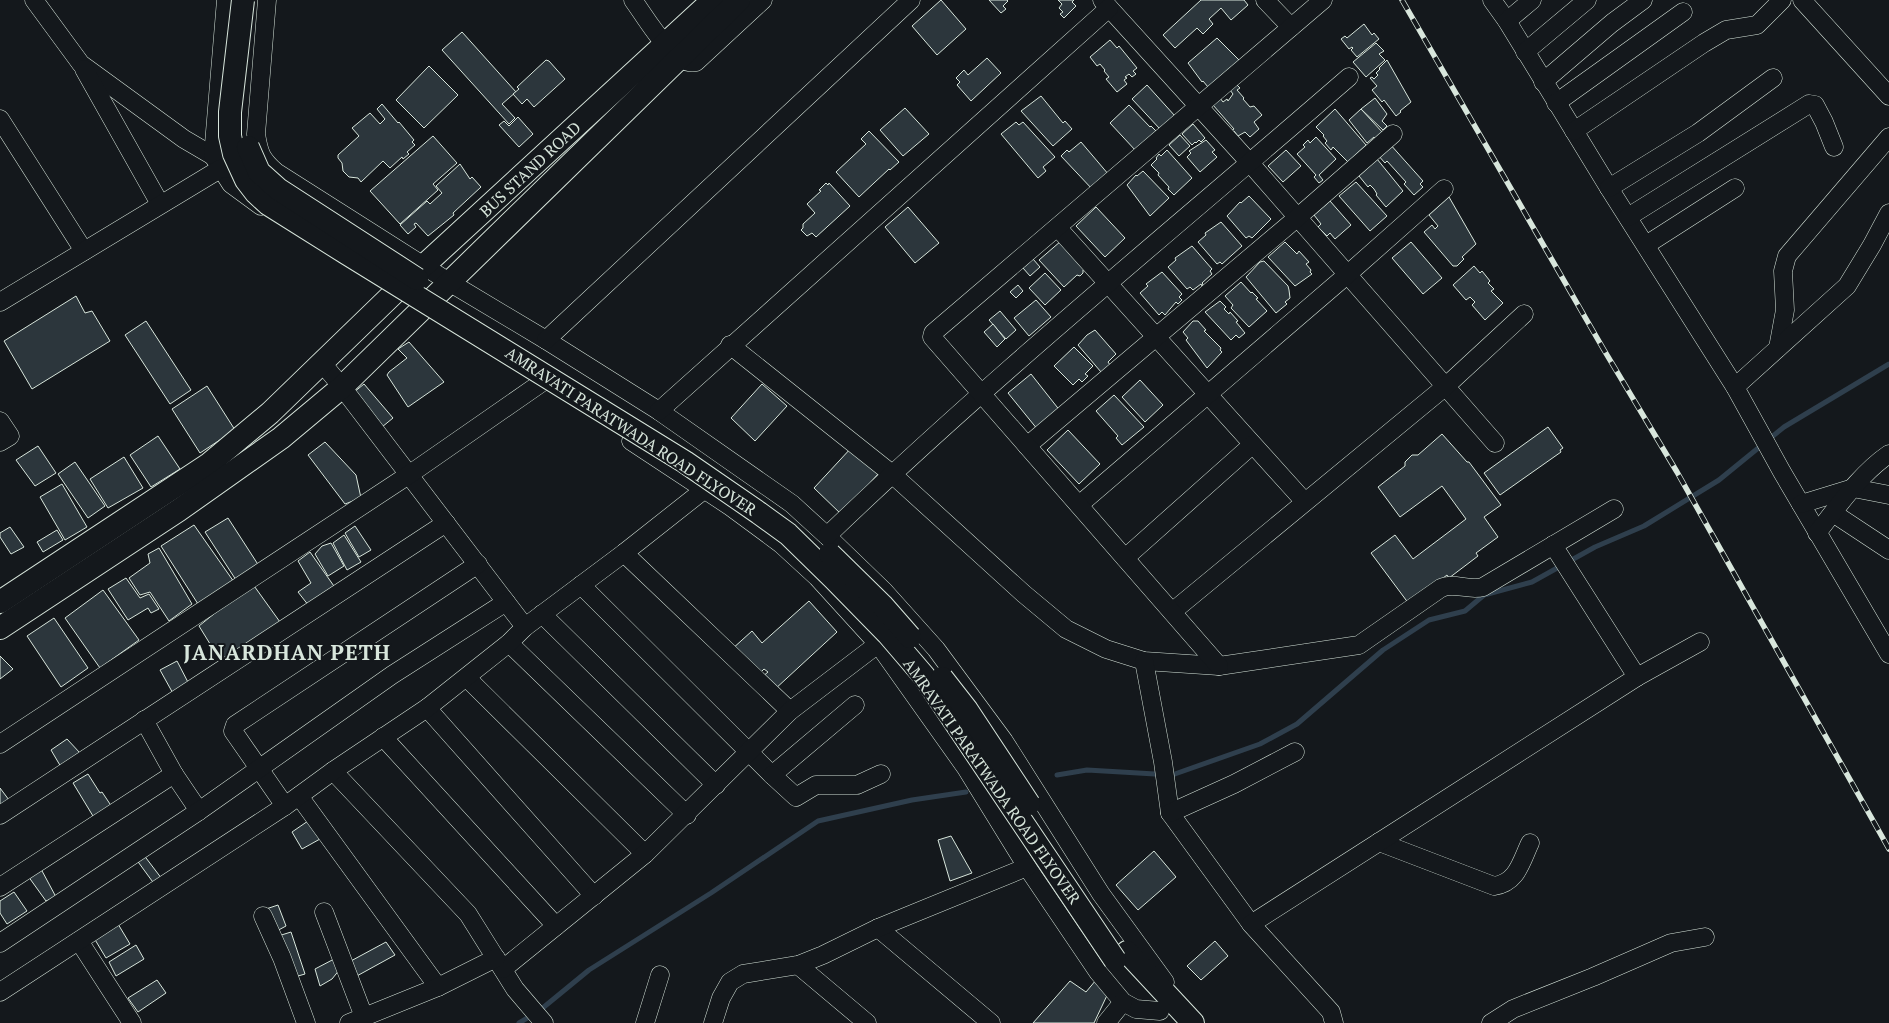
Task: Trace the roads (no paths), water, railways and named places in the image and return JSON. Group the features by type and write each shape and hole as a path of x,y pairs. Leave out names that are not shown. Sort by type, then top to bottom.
{"main road":[{"name":"AMRAVATI PARATWADA ROAD FLYOVER","path":"243,0 230,112 230,136 234,154 246,180 256,193 276,209 685,462 788,534 888,634 924,676 1121,956 1168,1012 1192,1023"},
{"name":"AMRAVATI PARATWADA ROAD FLYOVER","path":"256,0 244,135 249,152 259,172 278,189 438,292 706,459 802,528 835,558 882,605 921,650 966,710 1121,956"},
{"path":"676,48 712,0"},
{"path":"676,48 739,0"},
{"name":"BUS STAND ROAD","path":"61,575 209,464 270,413 394,293 527,172 676,48"},
{"name":"BUS STAND ROAD","path":"61,575 179,510 273,443 342,387 543,190 676,48"},
{"path":"0,602 61,575"},
{"path":"0,628 61,575"}],"street":[{"path":"34,0 81,64 160,204"},
{"path":"217,163 226,0"},
{"path":"81,64 217,163 231,184 240,192 394,293 541,383 705,489 781,544 817,577 878,644 966,768 1027,867 1098,972 1123,1002 1136,1009 1168,1012 1168,986 1102,894 1004,742 936,649 884,591 827,536 792,504 659,411 546,340 448,282 276,172 265,162 259,153 256,134 267,0"},
{"path":"633,0 692,63 696,62 763,0"},
{"path":"546,340 911,0"},
{"path":"1265,0 1291,27"},
{"path":"1219,666 980,394 934,340 933,333 1323,0"},
{"path":"1492,0 1507,21 1556,103 1735,387 1782,472 1889,654"},
{"path":"1507,21 1532,0"},
{"path":"1525,52 1587,0"},
{"path":"1543,82 1612,23 1643,0"},
{"path":"1574,131 1704,42 1726,30 1757,25 1782,0"},
{"path":"1802,0 1889,96"},
{"path":"659,411 1106,4 1298,217 1495,443"},
{"path":"1556,103 1683,12"},
{"path":"827,536 980,394 1349,77"},
{"path":"1609,188 1698,133 1773,78"},
{"path":"1628,217 1809,104 1814,105 1820,113 1834,147"},
{"path":"0,119 84,251"},
{"path":"1027,446 1298,217 1393,134"},
{"path":"1778,348 1785,310 1784,271 1787,256 1889,137"},
{"path":"0,302 160,204 217,163 265,162"},
{"path":"527,172 543,190"},
{"path":"1646,246 1735,188"},
{"path":"1079,505 1444,189"},
{"path":"1735,387 1847,286 1889,213"},
{"path":"1058,228 1304,501"},
{"path":"1172,612 1304,501 1446,386 1524,314"},
{"path":"730,345 892,474 1024,594 1066,629 1106,649 1144,661 1219,666 1359,646 1445,586 1473,590 1483,587 1555,547 1614,509"},
{"path":"322,363 410,474 524,627"},
{"path":"0,744 410,474 541,383"},
{"path":"0,421 10,436 0,442"},
{"path":"1125,558 1252,445"},
{"path":"1817,532 1853,488 1878,462 1889,454"},
{"path":"1801,504 1853,488 1889,495"},
{"path":"0,992 292,801 427,708 509,643 524,627 624,553 705,489"},
{"path":"1833,513 1889,550"},
{"path":"0,815 446,523"},
{"path":"1555,547 1637,677"},
{"path":"624,553 790,711"},
{"path":"438,987 292,801 259,768 233,731 235,725 478,564"},
{"path":"581,585 748,752 796,797 816,785 857,785 881,774"},
{"path":"0,943 199,811 392,675 506,602"},
{"path":"542,614 716,785"},
{"path":"1251,924 1637,677 1700,642"},
{"path":"509,643 687,815"},
{"path":"324,912 357,1020 500,963 556,926 645,854 687,815 790,711 878,644"},
{"path":"1144,661 1163,762 1169,810 1251,924 1330,1012 1334,1023"},
{"path":"466,678 645,854"},
{"path":"772,775 855,705"},
{"path":"427,708 594,896"},
{"path":"144,720 174,774 199,811"},
{"path":"383,738 556,926"},
{"path":"1169,810 1234,784 1295,752"},
{"path":"333,771 468,914 515,989 544,1023"},
{"path":"0,887 174,774"},
{"path":"1379,842 1494,886 1505,884 1514,876 1530,843"},
{"path":"713,1023 721,998 730,982 744,974 798,965 878,928 1027,867"},
{"path":"264,916 306,1023"},
{"path":"878,928 992,1023"},
{"path":"1491,1023 1513,1009 1671,943 1705,937"},
{"path":"78,941 132,1023"},
{"path":"798,965 867,1023"},
{"path":"645,1023 660,975"},
{"path":"1106,1023 1123,1002"}],"waterway":[{"path":"1057,775 1087,770 1172,775 1260,744 1297,724 1383,650 1429,620 1465,611 1484,595 1532,582 1595,547 1644,526 1719,480 1784,427 1889,364"},
{"path":"519,1023 539,1011 589,970 711,893 818,821 912,800 966,792"}],"railway":[{"path":"1402,0 1604,350 1677,472 1889,849"}],"district":[{"name":"JANARDHAN PETH","path":"287,652"}]}
